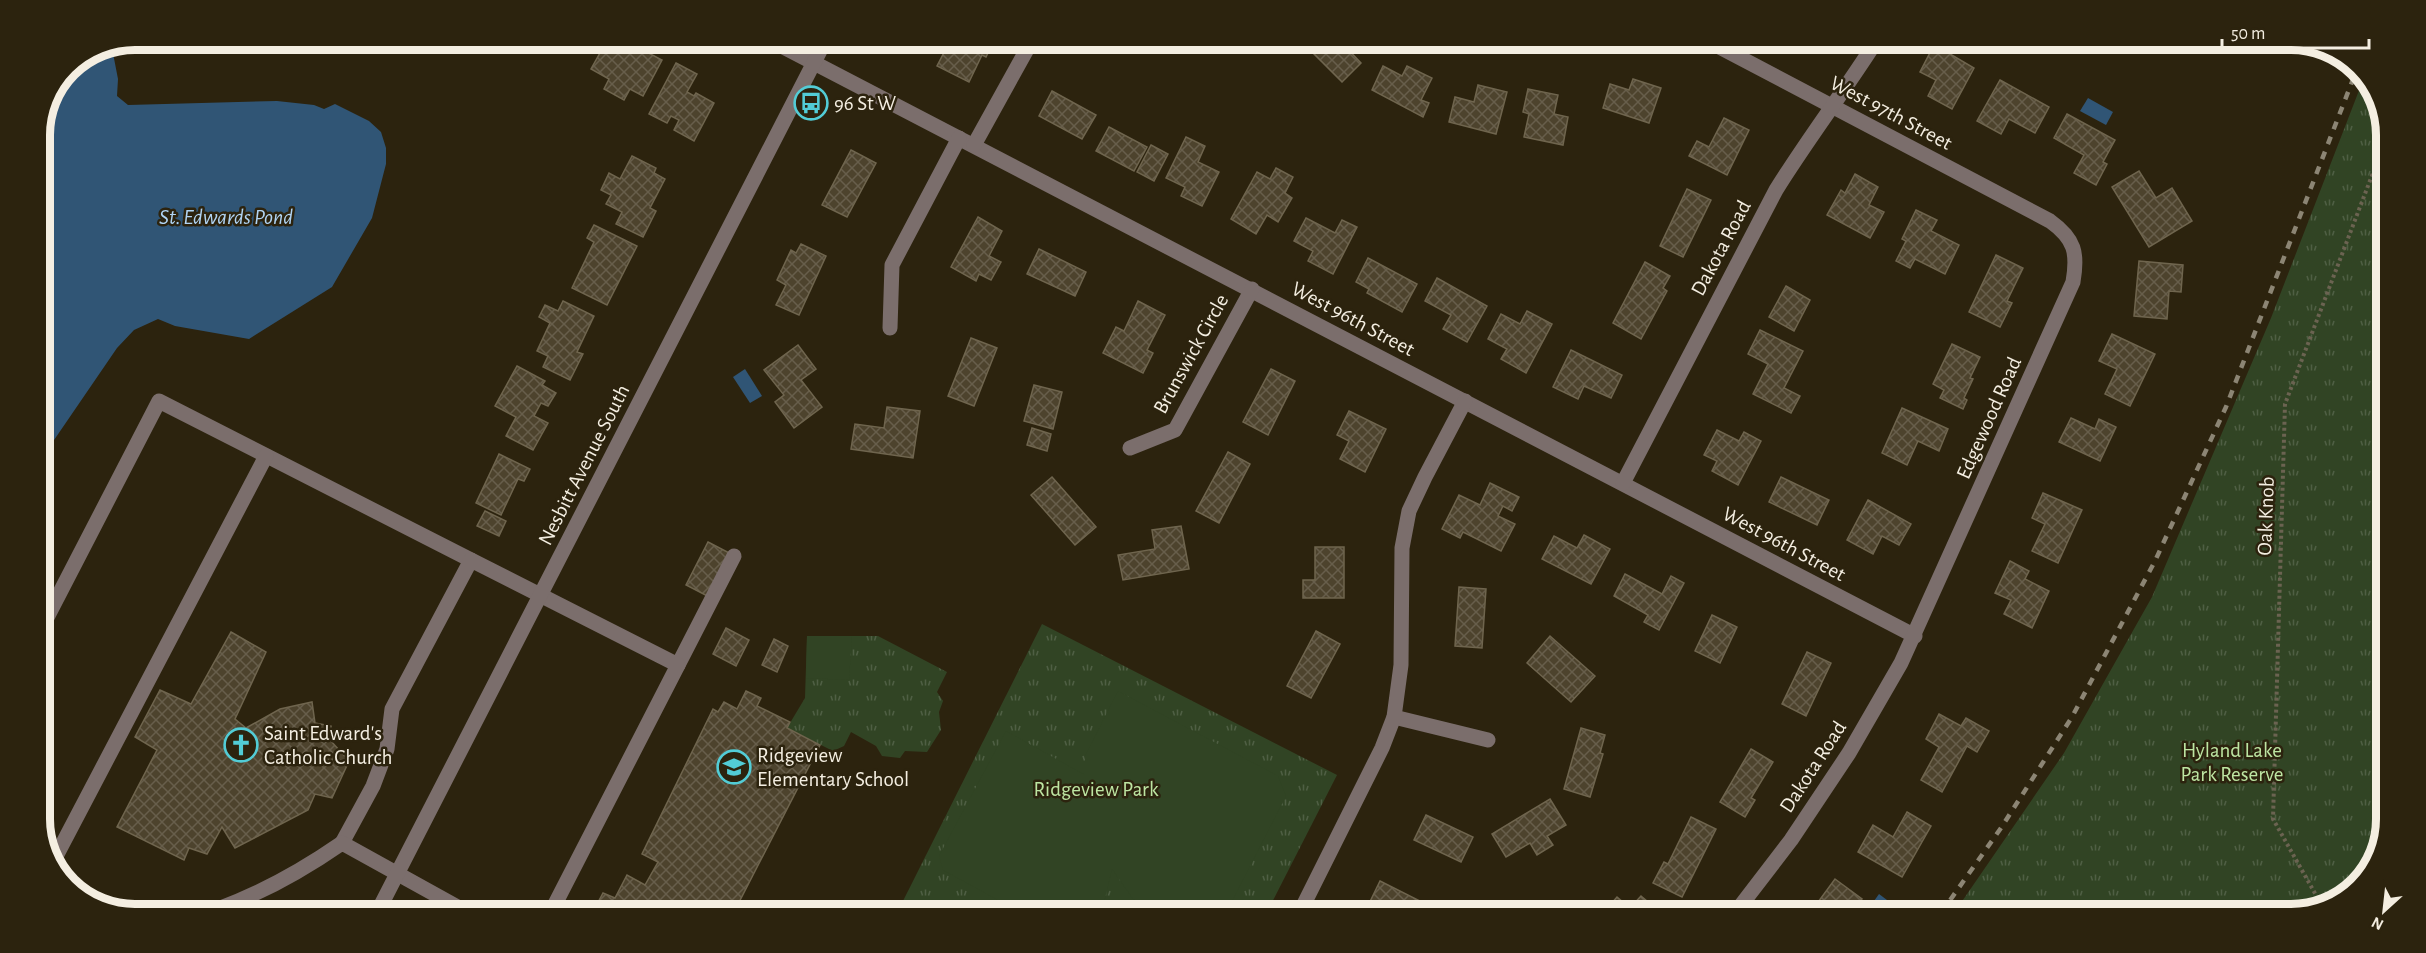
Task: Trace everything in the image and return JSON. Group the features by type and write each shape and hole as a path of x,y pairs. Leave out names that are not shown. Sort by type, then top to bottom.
{"street":[{"name":"West 96th Street","path":"790,50 1915,636"},
{"name":"Nesbitt Avenue South","path":"382,904 820,50"},
{"path":"974,146 1027,50"},
{"name":"West 97th Street","path":"1725,50 2050,221"},
{"name":"Dakota Road","path":"1623,483 1770,200 1799,152 1870,50"},
{"path":"890,328 892,265 959,138"},
{"name":"Edgewood Road","path":"1915,636 2073,282 2076,264 2074,246 2065,232 2050,221"},
{"name":"Brunswick Circle","path":"1130,448 1175,430 1252,290"},
{"path":"50,612 159,401 678,665"},
{"path":"1304,904 1382,748 1394,717 1401,665 1402,548 1409,511 1465,401"},
{"path":"57,854 266,456"},
{"path":"555,904 734,556"},
{"path":"232,904 308,866 342,843 373,786 387,748 392,709 471,560"},
{"name":"Dakota Road","path":"1742,904 1791,840 1849,753 1915,636"},
{"path":"1394,717 1488,740"},
{"path":"342,843 452,904"}],"path":[{"name":"Oak Knob","path":"2318,899 2273,819 2285,404 2376,165"}],"green space":[{"name":"Hyland Lake Park Reserve","path":"2361,86 2372,107 2376,129 2376,829 2365,861 2343,886 2334,892 2319,899 2291,904 1960,904 2064,753 2152,597 2271,318"},
{"name":"Ridgeview Park","path":"1042,624 1337,775 1271,904 902,904"},
{"path":"807,636 878,636 947,672 937,692 943,701 939,712 941,730 927,752 905,751 900,758 882,756 876,746 851,732 844,746 833,751 787,728 805,698"},
{"path":"807,636 852,636 849,680 806,678"},
{"name":"Ridgeview Park","path":"1118,691 1278,776 1286,796 1231,904 1142,904 1133,899 1112,869 1104,904 1005,904 943,870 939,856 1006,731 1085,775 1085,756"}],"water":[{"name":"St. Edwards Pond","path":"113,53 118,79 117,96 128,105 277,101 314,105 324,109 335,104 369,121 381,132 386,148 386,164 372,218 332,287 249,339 175,326 158,319 134,330 117,348 50,446 51,118 64,87 87,64"},
{"path":"2088,98 2113,112 2106,125 2080,111"},
{"path":"745,369 762,396 750,403 733,377"},
{"path":"1879,894 1892,904 1872,904"}],"building":[{"path":"599,50 643,50 662,60 643,96 630,89 624,100 604,89 609,79 591,69 601,51"},
{"path":"945,50 990,50 986,57 982,55 969,82 937,66"},
{"path":"1310,50 1349,50 1361,63 1342,82"},
{"path":"1931,50 1952,50 1950,54 1974,68 1952,109 1928,96 1936,80 1920,72"},
{"path":"676,63 697,74 687,92 694,96 696,93 714,103 694,141 674,130 679,120 671,116 667,123 649,114"},
{"path":"1383,66 1402,76 1407,66 1432,78 1421,100 1429,103 1423,117 1372,90"},
{"path":"1633,79 1661,88 1649,123 1603,108 1610,84 1629,90"},
{"path":"2000,80 2049,107 2035,133 2009,119 2001,134 1977,121"},
{"path":"1478,85 1507,92 1496,134 1449,122 1455,97 1474,102"},
{"path":"1528,89 1558,95 1554,114 1568,117 1563,145 1524,137 1529,114 1523,112"},
{"path":"1052,91 1096,115 1082,139 1039,116"},
{"path":"2067,114 2115,140 2103,162 2107,164 2096,185 2074,173 2084,155 2054,138"},
{"path":"1724,118 1749,130 1727,175 1689,156 1697,141 1709,147"},
{"path":"1109,127 1147,147 1134,171 1096,151"},
{"path":"1186,137 1205,146 1198,162 1219,172 1202,206 1181,196 1185,187 1166,178"},
{"path":"1151,145 1168,154 1154,181 1137,172"},
{"path":"851,150 876,163 847,217 822,205"},
{"path":"632,156 656,168 654,173 665,179 650,208 656,211 643,237 616,224 622,212 606,204 611,195 601,190 609,173 620,179"},
{"path":"1276,168 1293,177 1285,193 1292,198 1278,222 1267,215 1256,234 1231,219 1257,172 1270,179"},
{"path":"2139,171 2156,198 2172,188 2192,221 2149,247 2112,187"},
{"path":"1855,174 1878,187 1869,205 1884,212 1870,238 1827,215 1841,190 1845,193"},
{"path":"1687,189 1711,200 1683,257 1660,246"},
{"path":"1916,210 1937,220 1931,231 1959,245 1945,274 1915,259 1910,268 1896,261 1906,241 1902,239"},
{"path":"978,217 1002,231 989,256 1001,262 991,280 979,274 976,281 951,267"},
{"path":"1306,218 1335,233 1342,220 1357,227 1333,274 1308,261 1313,251 1294,241"},
{"path":"594,225 637,246 607,305 572,288 594,242 587,238"},
{"path":"801,244 826,256 799,315 776,305 786,285 777,280 791,250 796,253"},
{"path":"1039,249 1086,272 1075,296 1027,274"},
{"path":"1996,255 2023,268 2007,301 2012,303 2000,327 1969,312"},
{"path":"1368,258 1417,284 1402,312 1367,293 1369,289 1356,282"},
{"path":"2139,261 2183,265 2181,292 2169,291 2167,319 2134,316"},
{"path":"1645,262 1670,276 1663,288 1667,291 1641,339 1613,323"},
{"path":"1437,278 1487,306 1467,342 1443,329 1451,315 1425,301"},
{"path":"1786,286 1810,300 1794,331 1769,317"},
{"path":"563,301 594,316 577,352 583,354 570,380 543,367 548,356 537,351 550,323 539,317 545,305 558,311"},
{"path":"1138,301 1165,315 1147,350 1153,353 1143,373 1103,353 1116,327 1124,331"},
{"path":"1527,311 1552,324 1526,373 1501,359 1507,349 1488,339 1501,314 1520,324"},
{"path":"1760,330 1803,351 1784,388 1800,396 1791,413 1753,394 1768,364 1748,354"},
{"path":"2112,334 2155,354 2130,406 2105,394 2117,369 2099,361"},
{"path":"971,338 997,348 974,406 948,396"},
{"path":"1952,344 1980,357 1970,378 1973,379 1964,398 1967,400 1963,409 1940,398 1944,390 1933,384"},
{"path":"798,345 816,369 801,380 822,407 794,428 775,402 784,395 764,370"},
{"path":"1571,350 1622,375 1611,398 1584,386 1578,399 1553,387"},
{"path":"517,366 545,381 542,385 556,393 548,406 541,403 534,416 548,423 533,450 506,436 516,417 495,406"},
{"path":"1271,369 1295,381 1268,435 1243,422"},
{"path":"1034,385 1062,392 1053,429 1024,421"},
{"path":"887,407 920,411 913,458 851,449 855,424 884,428"},
{"path":"1902,408 1948,429 1939,451 1918,441 1907,465 1882,453"},
{"path":"1349,411 1386,429 1365,472 1340,459 1349,441 1337,435"},
{"path":"2071,418 2095,429 2099,419 2116,427 2100,461 2059,442"},
{"path":"1032,428 1051,434 1047,451 1027,445"},
{"path":"1717,430 1739,441 1744,432 1761,441 1738,485 1712,471 1717,461 1704,455"},
{"path":"1228,452 1250,464 1219,523 1196,511"},
{"path":"499,454 530,469 524,481 518,479 501,515 476,503"},
{"path":"1052,477 1096,527 1075,545 1031,495"},
{"path":"1781,477 1829,500 1817,525 1769,502"},
{"path":"1490,483 1519,497 1512,511 1503,506 1498,516 1515,524 1501,551 1463,532 1460,538 1442,529 1459,495 1480,505"},
{"path":"2043,493 2082,510 2058,563 2032,551 2045,524 2032,518"},
{"path":"1868,500 1911,524 1899,545 1882,536 1873,554 1847,540"},
{"path":"485,511 506,521 499,536 477,526"},
{"path":"1181,526 1189,569 1123,580 1118,555 1155,549 1152,530"},
{"path":"1584,535 1610,549 1591,584 1542,559 1554,536 1577,548"},
{"path":"708,542 739,558 717,601 686,585"},
{"path":"1315,547 1344,547 1344,598 1303,598 1303,580 1315,580"},
{"path":"2010,561 2029,571 2025,579 2049,591 2032,628 2004,614 2011,600 1995,593"},
{"path":"1625,574 1662,594 1671,576 1684,583 1659,630 1644,622 1648,615 1614,596"},
{"path":"1459,587 1486,589 1482,648 1455,646"},
{"path":"1712,615 1737,627 1720,663 1695,651"},
{"path":"726,628 749,640 736,666 713,654"},
{"path":"1316,631 1340,644 1311,698 1287,686"},
{"name":"Saint Edward's Catholic Church","path":"231,632 266,652 235,719 246,728 280,709 312,702 315,723 331,726 330,740 349,761 332,798 315,794 308,810 235,848 222,827 207,854 189,848 184,860 117,827 157,750 135,737 160,690 191,704"},
{"path":"1550,636 1595,676 1571,702 1527,663"},
{"path":"774,639 788,646 777,672 762,665"},
{"path":"1807,652 1831,663 1806,716 1782,704"},
{"path":"746,691 761,698 757,706 790,722 787,728 820,745 738,904 597,904 603,893 615,898 627,875 645,885 658,862 642,854 713,709 718,712 724,702 737,709"},
{"path":"1939,714 1961,726 1966,718 1989,731 1977,752 1967,746 1942,792 1921,780 1939,747 1926,739"},
{"path":"1581,728 1605,735 1600,753 1603,754 1590,797 1564,789"},
{"path":"1751,749 1773,762 1751,798 1755,800 1745,817 1720,802"},
{"path":"1550,799 1566,825 1547,836 1553,845 1537,855 1530,843 1506,857 1492,834"},
{"path":"1907,812 1931,826 1902,877 1858,852 1873,825 1893,837"},
{"path":"1426,815 1473,837 1461,862 1414,840"},
{"path":"1691,817 1716,829 1682,897 1653,883 1664,862 1668,864"},
{"path":"1835,879 1862,899 1859,904 1817,904"},
{"path":"1380,881 1420,901 1419,904 1369,904"},
{"path":"1641,896 1650,904 1634,904"},
{"path":"1617,897 1625,904 1611,904"}],"railway":[{"path":"1947,904 2001,828 2072,717 2155,561 2226,407 2354,78"}],"place":[{"name":"96 St W","path":"811,103"},
{"name":"Saint Edward's Catholic Church","path":"241,745"},
{"name":"Ridgeview Elementary School","path":"734,767"}]}
